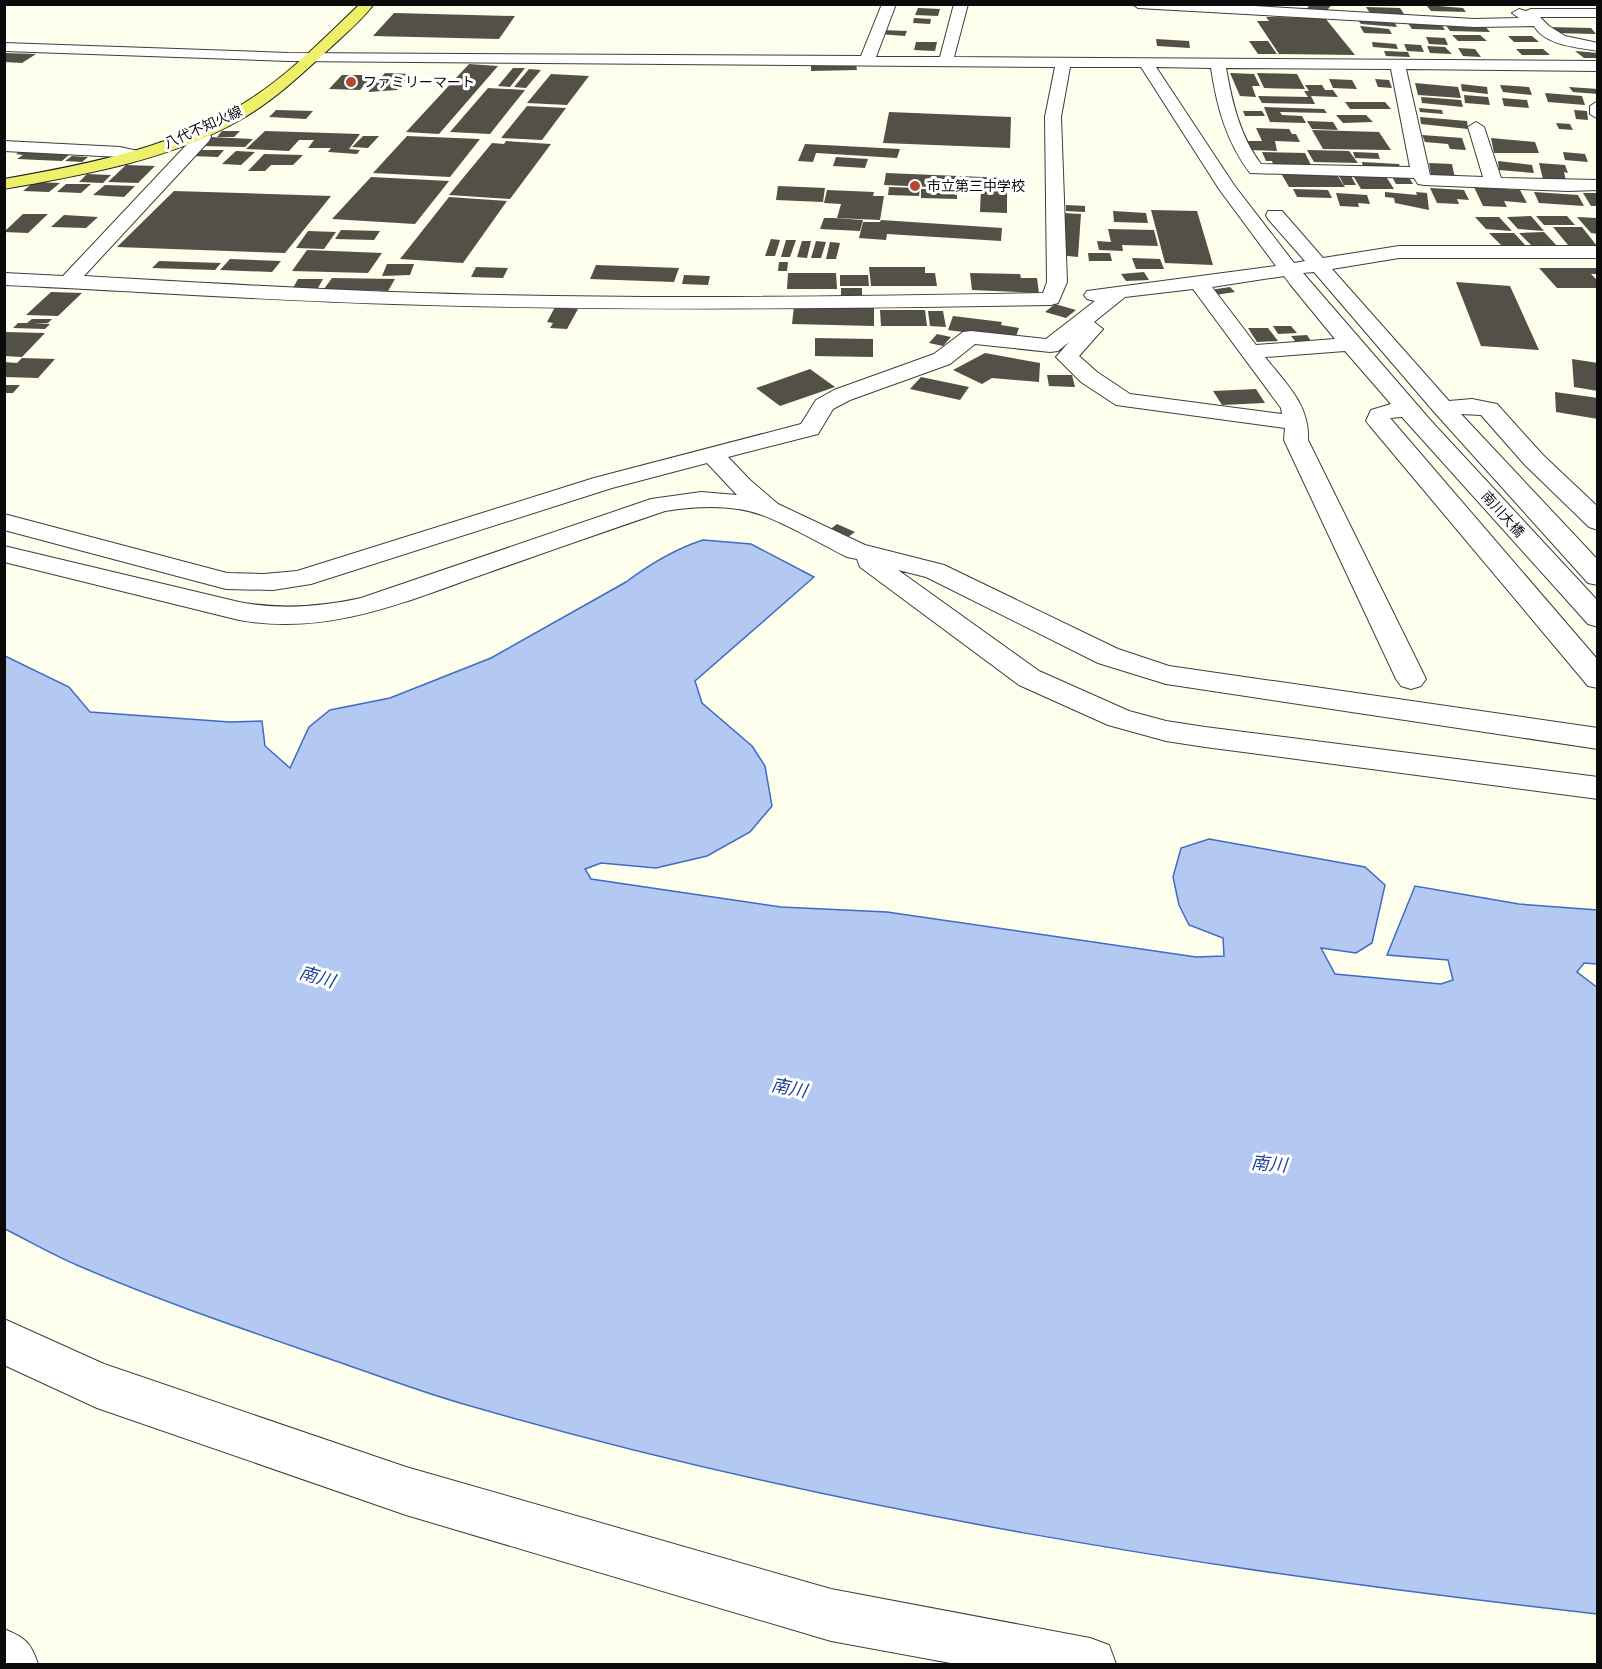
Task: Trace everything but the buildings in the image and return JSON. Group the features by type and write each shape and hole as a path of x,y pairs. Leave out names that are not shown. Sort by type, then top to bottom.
{"main road":[{"name":"八代不知火線","path":"4,184 72,171 132,155 201,131 258,102 368,4"}],"street":[{"path":"867,60 889,4"},
{"path":"946,61 961,4"},
{"path":"1138,4 1493,23 1598,12"},
{"path":"1510,6 1535,17 1570,26 1598,26"},
{"path":"1354,17 1370,65"},
{"path":"1535,17 1543,29 1560,39 1598,47"},
{"path":"4,47 311,57 1370,65 1510,61 1598,66"},
{"path":"1510,61 1520,76 1546,81"},
{"path":"1051,299 1058,282 1053,117 1063,62"},
{"name":"南川大橋","path":"1146,63 1213,165 1290,270 1409,409 1598,618"},
{"path":"1170,63 1181,80"},
{"path":"1218,64 1225,106 1225,141 1249,174 1420,173"},
{"path":"1398,65 1420,173 1424,180 1568,186 1598,185"},
{"path":"1598,106 1598,114"},
{"path":"1476,128 1493,182"},
{"path":"74,282 71,280 74,276 198,143 203,137 201,131"},
{"path":"4,146 120,152 132,155"},
{"path":"1263,201 1316,265 1443,408 1598,578"},
{"path":"4,279 392,298 528,302 823,303 1051,299 1117,294 1399,252 1598,252"},
{"path":"1199,283 1292,408 1297,423 1296,440 1411,679"},
{"path":"4,522 226,581 255,584 301,578 603,483 810,429 824,405 842,395 942,359 970,337 1050,346 1117,294"},
{"path":"1085,321 1092,329 1067,357 1089,377 1124,400 1297,423"},
{"path":"1249,352 1353,344"},
{"path":"1443,408 1472,406 1489,409 1534,460 1598,522"},
{"path":"1409,409 1384,412 1379,415 1378,422 1598,679"},
{"path":"712,454 741,485 769,509"},
{"path":"4,554 239,611 269,617 299,618 368,605 660,504 707,498 736,500 769,509 856,551 1029,678 1119,718 1195,736 1598,788"},
{"path":"856,551 935,571 1108,656 1166,675 1598,739"},
{"path":"1483,773 1514,768 1598,772"},
{"path":"4,1341 97,1385 406,1491 831,1616 1089,1665"},
{"path":"4,1655 12,1665"}],"water":[{"name":"南川","path":"703,540 751,544 814,577 695,681 702,703 752,746 765,766 772,806 750,832 707,856 656,868 601,863 585,869 591,879 781,907 887,912 1196,957 1224,956 1223,938 1189,925 1179,905 1173,877 1181,848 1209,839 1365,867 1385,885 1372,943 1356,953 1321,948 1335,974 1441,984 1453,980 1448,960 1387,955 1415,886 1519,904 1597,910 1597,964 1584,963 1577,972 1598,988 1597,1614 1453,1597 1167,1557 882,1506 740,1475 600,1441 410,1387 140,1291 69,1262 5,1229 5,656 69,687 90,712 230,722 262,721 265,746 290,768 309,727 330,710 390,698 491,658 626,582 663,558"}],"place":[{"name":"ファミリーマート","path":"351,82"},
{"name":"市立第三中学校","path":"915,186"}]}
